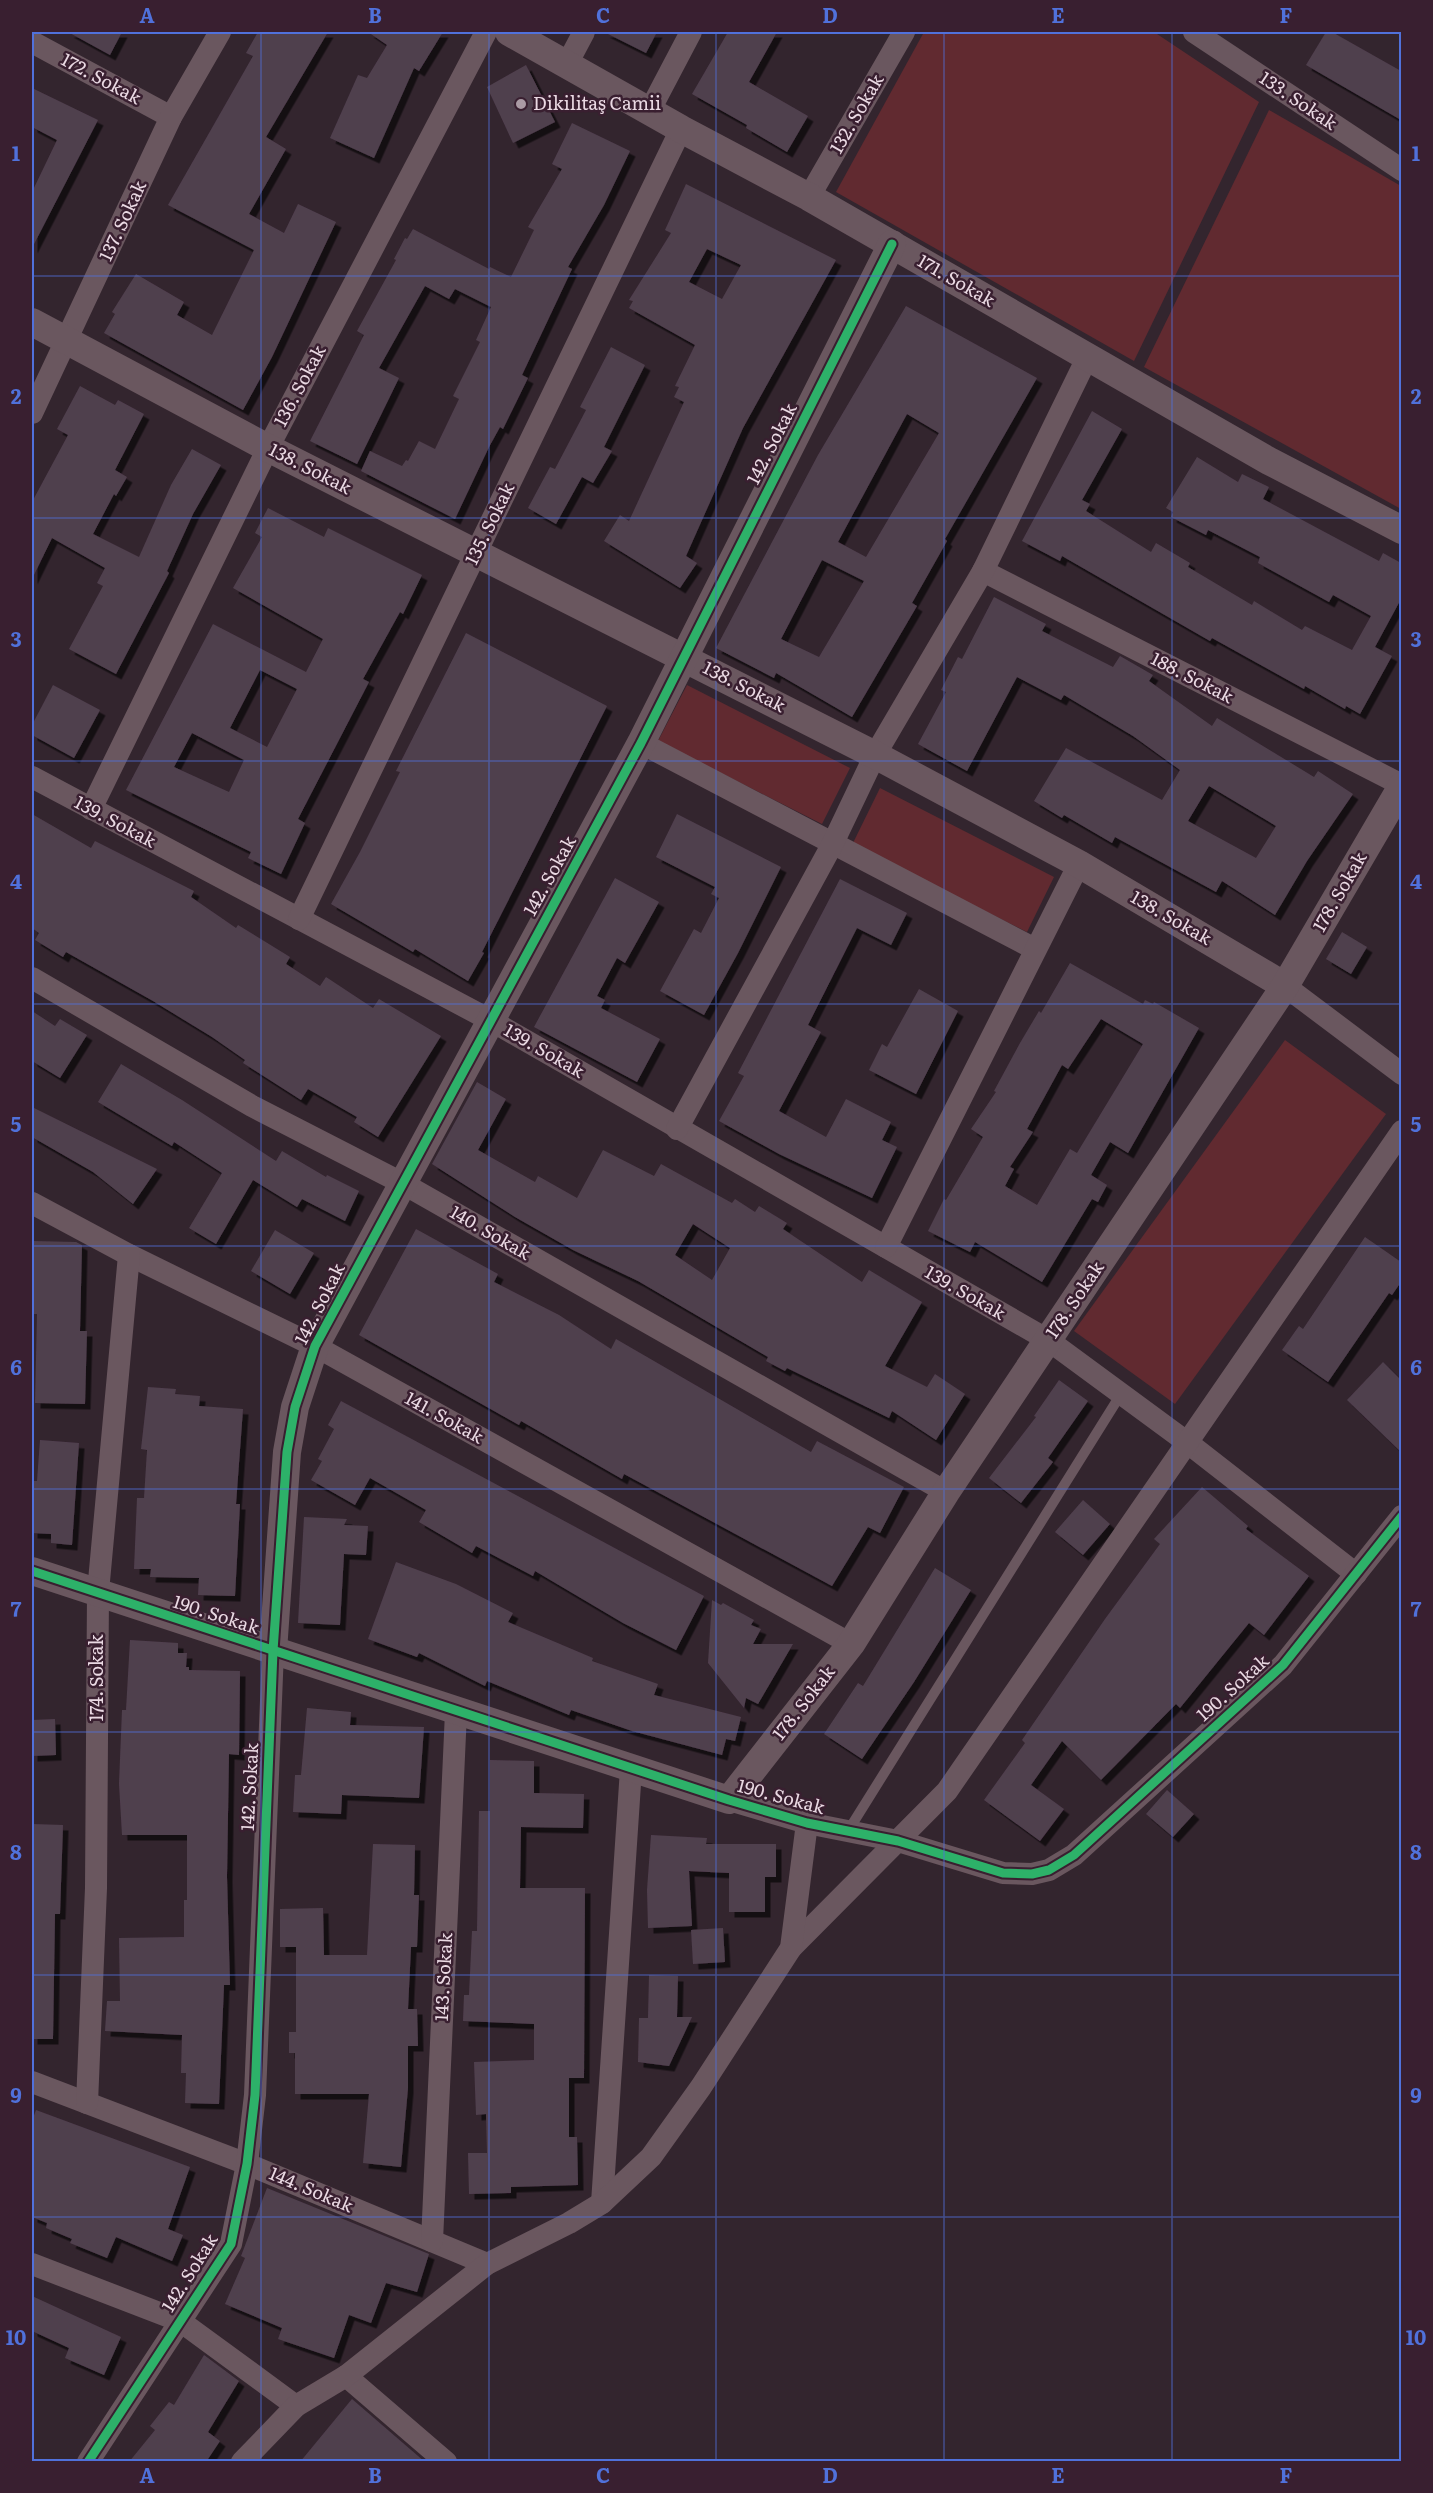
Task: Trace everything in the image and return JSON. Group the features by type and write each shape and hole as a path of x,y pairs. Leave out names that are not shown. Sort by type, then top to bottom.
{"street":[{"name":"137. Sokak","path":"32,413 171,117 220,32"},
{"name":"136. Sokak","path":"91,809 268,448 486,32"},
{"name":"171. Sokak","path":"509,32 681,129 809,197 1269,461 1401,530"},
{"path":"567,64 584,32"},
{"path":"650,110 691,32"},
{"name":"132. Sokak","path":"809,197 904,32"},
{"name":"133. Sokak","path":"1194,32 1401,170"},
{"name":"172. Sokak","path":"32,42 171,117"},
{"name":"135. Sokak","path":"299,919 681,129"},
{"name":"142. Sokak","path":"88,2462 231,2244 247,2164 255,2095 273,1651 287,1452 295,1407 315,1346 642,743 892,244"},
{"name":"138. Sokak","path":"32,322 268,448 876,755 1079,864 1286,986 1401,1074"},
{"path":"677,1129 832,845 876,755 983,571 1088,356"},
{"name":"188. Sokak","path":"983,571 1401,786"},
{"path":"642,743 832,845 1035,949"},
{"name":"139. Sokak","path":"32,777 490,1020 1048,1340 1188,1443 1356,1574"},
{"name":"178. Sokak","path":"729,1800 850,1644 946,1492 1286,986 1401,786"},
{"path":"886,1247 1079,864"},
{"name":"140. Sokak","path":"32,978 252,1106 402,1183 946,1492"},
{"path":"242,2462 296,2406 346,2376 487,2264 569,2223 602,2203 651,2157 701,2087 791,1948 947,1791 1401,1131"},
{"name":"141. Sokak","path":"32,1203 129,1255 315,1346 850,1644"},
{"name":"174. Sokak","path":"87,2103 96,1888 98,1592 129,1255"},
{"name":"190. Sokak","path":"32,1571 729,1800 807,1823 898,1841 1003,1873 1032,1874 1049,1870 1074,1855 1283,1665 1401,1516"},
{"name":"143. Sokak","path":"432,2241 456,1712"},
{"path":"602,2203 631,1769"},
{"path":"791,1948 807,1823"},
{"name":"144. Sokak","path":"32,2082 247,2164 487,2264"},
{"path":"32,2264 180,2321 296,2406"},
{"path":"346,2376 446,2462"}],"lane":[{"path":"848,1831 1121,1394"}],"shaded area":[{"path":"924,32 1154,32 1259,102 1134,361 836,192"},
{"path":"1269,110 1401,186 1401,509 1144,367"},
{"path":"687,685 850,768 822,824 658,741"},
{"path":"880,788 1054,877 1027,932 852,845"},
{"path":"1285,1040 1386,1114 1175,1404 1074,1331"}],"building":[{"path":"68,32 122,32 110,55"},
{"path":"258,32 328,32 266,137 286,149 249,214 284,233 298,204 336,222 272,357 243,410 104,333 115,314 112,312 136,274 184,302 177,315 212,335 254,250 168,205 253,56 246,53"},
{"path":"368,32 443,32 419,71 414,68 374,158 330,138 358,75 367,78 387,45"},
{"path":"604,32 657,32 646,53"},
{"path":"728,32 777,32 749,82 808,116 787,152 746,128 747,125 692,94"},
{"path":"1326,32 1332,32 1401,71 1401,120 1306,65"},
{"name":"Dikilitaş Camii","path":"526,65 555,122 513,143 487,87"},
{"path":"32,88 98,120 32,248 32,192 57,140 32,127"},
{"path":"572,123 630,151 604,205 568,267 572,269 522,375 528,378 503,429 500,427 489,447 455,519 361,471 370,451 402,466 406,460 408,461 419,441 435,449 459,399 453,396 480,342 476,340 491,307 455,289 449,299 425,286 379,368 399,378 357,464 310,441 364,335 357,331 396,260 394,259 405,238 407,239 413,229 489,269 490,267 511,277 534,230 528,227 562,169 552,164"},
{"path":"686,184 836,260 743,428 686,556 697,563 680,588 604,541 620,515 629,521 684,402 674,397 679,387 675,386 695,345 629,308 633,301 629,300 671,233 665,230","holes":["707,249 741,265 722,299 689,282"]},
{"path":"906,306 1037,378 945,539 947,541 912,603 917,606 852,717 776,673 774,678 716,648 818,455","holes":["907,414 939,433 866,557 838,542","822,560 864,581 819,657 781,639"]},
{"path":"611,347 645,365 604,447 612,451 593,483 582,477 556,524 528,508 550,467 555,469 586,410 580,407"},
{"path":"80,386 115,405 118,400 144,414 115,470 127,477 116,496 114,494 93,534 139,557 171,485 192,449 221,465 193,514 167,571 169,573 116,674 69,649 103,586 97,583 105,568 52,538 32,579 32,502 68,435 57,429"},
{"path":"1092,411 1122,429 1082,500 1090,504 1086,511 1151,552 1156,543 1190,563 1188,567 1252,605 1254,601 1302,630 1305,626 1352,650 1371,616 1333,595 1329,602 1258,563 1260,557 1208,530 1206,535 1171,517 1173,512 1166,508 1197,457 1238,482 1242,474 1269,487 1263,499 1379,561 1383,553 1401,563 1401,599 1375,647 1392,656 1360,714 1346,706 1345,709 1305,686 1304,689 1212,638 1210,641 1062,556 1060,561 1022,541"},
{"path":"268,508 324,537 328,528 422,575 403,614 400,612 363,679 369,682 298,819 305,823 281,874 248,858 251,852 126,790 213,624 306,672 323,639 233,588 262,537 255,533","holes":["260,670 297,689 267,747 230,728","192,733 244,760 229,792 174,767"]},
{"path":"994,597 1046,624 1042,631 1113,667 1120,656 1153,675 1149,681 1212,726 1217,718 1314,777 1318,771 1353,794 1307,861 1275,915 1222,881 1216,892 1115,837 1112,843 1064,815 1062,818 1034,801 1066,748 1162,800 1180,770 1133,736 1064,695 1061,700 1017,677 967,771 918,744 946,692 941,690 958,657 962,659","holes":["1209,786 1276,826 1256,858 1188,821"]},
{"path":"466,633 607,706 468,981 415,949 413,952 331,904 400,772 396,771"},
{"path":"53,685 100,710 74,758 32,735 32,725"},
{"path":"32,814 91,848 95,841 194,891 191,897 236,928 238,925 290,957 286,964 320,986 326,977 373,1008 379,999 441,1036 378,1137 354,1122 357,1117 308,1089 301,1100 243,1063 245,1060 212,1037 153,1001 66,952 63,957 35,940 39,933 32,928"},
{"path":"677,814 781,867 704,1015 660,991 694,929 701,933 719,898 711,894 715,887 656,857"},
{"path":"615,878 659,902 625,963 617,958 597,996 605,1000 601,1008 660,1039 637,1082 534,1027"},
{"path":"840,879 907,913 891,945 857,928 808,1025 821,1032 779,1111 826,1137 846,1099 891,1122 882,1140 897,1147 872,1198 779,1154 719,1121 744,1076 738,1073"},
{"path":"1342,932 1367,947 1351,974 1326,959"},
{"path":"1070,963 1143,1004 1145,1000 1153,1004 1154,1002 1199,1028 1128,1153 1110,1142 1091,1175 1107,1185 1098,1202 1092,1199 1042,1282 975,1242 970,1252 928,1231 944,1199 946,1200 983,1137 971,1129 996,1092 994,1091 1039,1011 1041,1013","holes":["1101,1019 1143,1044 1077,1153 1070,1149 1037,1205 1005,1186 1014,1169 1010,1167 1033,1132 1027,1129 1062,1065 1068,1069"]},
{"path":"919,989 958,1011 916,1094 869,1070 882,1044 887,1047"},
{"path":"32,1011 55,1026 60,1019 87,1035 60,1078 32,1061"},
{"path":"121,1064 182,1100 276,1161 282,1151 326,1177 327,1175 359,1191 345,1221 302,1199 297,1207 253,1180 216,1244 189,1228 222,1173 174,1142 172,1146 98,1102"},
{"path":"477,1082 506,1099 478,1150 535,1182 538,1176 577,1198 603,1150 654,1176 661,1164 732,1203 735,1199 755,1212 759,1206 787,1223 783,1229 862,1282 869,1270 922,1302 885,1366 927,1387 935,1374 965,1394 936,1440 892,1411 889,1418 787,1368 785,1371 766,1361 768,1357 638,1281 573,1250 515,1217 432,1164","holes":["693,1224 730,1248 712,1280 675,1255"]},
{"path":"32,1107 157,1169 133,1204 93,1172 32,1137"},
{"path":"416,1229 498,1274 494,1282 559,1315 611,1349 616,1339 811,1452 817,1441 904,1487 880,1533 868,1527 832,1586 624,1474 622,1479 521,1421 519,1425 359,1335"},
{"path":"275,1230 314,1253 290,1294 251,1271"},
{"path":"1365,1237 1401,1262 1401,1282 1392,1295 1389,1293 1328,1382 1282,1350 1299,1326 1303,1329"},
{"path":"32,1241 76,1242 82,1245 80,1331 87,1331 85,1404 35,1403 37,1314 32,1314"},
{"path":"1383,1362 1401,1380 1401,1452 1347,1400"},
{"path":"1059,1380 1088,1401 1048,1458 1053,1462 1021,1503 989,1478 1036,1417 1034,1416"},
{"path":"148,1387 176,1389 175,1394 200,1396 199,1406 243,1409 236,1504 240,1504 235,1596 198,1595 199,1578 150,1577 151,1569 134,1569 137,1498 144,1498 147,1450 141,1449"},
{"path":"341,1401 704,1596 676,1650 623,1623 535,1571 533,1576 476,1546 472,1553 419,1522 426,1510 370,1478 355,1505 311,1480 322,1461 318,1459 334,1429 328,1425"},
{"path":"40,1440 79,1443 72,1545 51,1543 51,1534 32,1533 32,1481 37,1481"},
{"path":"1202,1487 1248,1526 1246,1529 1309,1576 1264,1635 1249,1623 1180,1708 1176,1704 1101,1780 1062,1741 1031,1785 1064,1809 1040,1841 984,1800 1025,1743 1022,1740 1105,1619 1160,1544 1154,1539"},
{"path":"1083,1500 1110,1524 1083,1555 1055,1532"},
{"path":"304,1517 347,1519 344,1525 368,1526 366,1555 344,1554 340,1625 298,1623"},
{"path":"396,1562 456,1584 513,1613 508,1622 593,1658 592,1661 658,1684 654,1695 741,1717 735,1741 726,1739 722,1755 632,1731 571,1710 569,1715 487,1681 485,1686 419,1653 417,1657 368,1639"},
{"path":"935,1568 971,1590 914,1682 862,1759 824,1734 858,1683 863,1686"},
{"path":"712,1600 721,1605 723,1603 754,1620 751,1625 761,1629 753,1644 793,1644 758,1704 746,1698 744,1708 708,1663"},
{"path":"130,1640 178,1643 178,1653 187,1653 186,1667 189,1667 189,1670 240,1671 239,1755 229,1754 227,1877 230,1985 224,1985 219,2104 185,2103 186,2073 181,2073 182,2035 105,2031 107,2001 120,2001 119,1938 184,1937 184,1900 187,1900 187,1835 122,1835 119,1784 122,1710 126,1710"},
{"path":"307,1708 351,1712 350,1725 424,1727 419,1798 342,1795 341,1814 293,1812 295,1775 301,1775"},
{"path":"55,1719 56,1755 32,1756 32,1720"},
{"path":"490,1760 534,1761 534,1793 584,1794 583,1828 521,1827 520,1888 585,1888 584,2078 569,2078 569,2137 577,2137 578,2185 511,2187 511,2193 469,2194 468,2153 487,2153 486,2114 476,2115 474,2062 534,2060 534,2024 463,2021 464,1995 469,1995 472,1931 477,1931 479,1811 490,1811"},
{"path":"1167,1790 1194,1814 1173,1837 1146,1814"},
{"path":"32,1824 63,1825 60,1914 55,1914 53,2039 32,2039"},
{"path":"651,1835 707,1838 706,1844 776,1844 776,1877 765,1877 765,1912 729,1912 729,1873 689,1871 692,1926 648,1928 647,1890"},
{"path":"373,1844 415,1845 414,1895 419,1895 417,1947 411,1947 408,2009 417,2009 418,2046 408,2046 408,2088 401,2167 363,2163 369,2094 295,2094 295,2053 289,2053 289,2032 296,2032 296,1947 280,1947 280,1909 323,1908 324,1955 367,1955"},
{"path":"723,1928 725,1962 693,1964 691,1930"},
{"path":"649,1975 678,1976 677,2017 692,2017 669,2066 638,2062 639,2018 648,2018"},
{"path":"36,2110 190,2167 168,2229 183,2235 172,2261 116,2237 107,2258 70,2243 72,2239 46,2228 47,2223 32,2217 32,2121"},
{"path":"267,2188 429,2254 417,2292 386,2283 371,2323 349,2315 334,2358 278,2339 282,2328 225,2304 245,2258 241,2256"},
{"path":"32,2296 121,2337 104,2375 65,2358 69,2348 32,2331"},
{"path":"204,2355 239,2381 208,2432 220,2441 206,2462 129,2462 155,2430 150,2426 169,2402 174,2405"},
{"path":"352,2399 425,2462 300,2462"}],"cycle path":[{"path":"88,2462 231,2244 247,2164 255,2095 273,1651 287,1452 295,1407 315,1346 641,743 892,244"},
{"path":"32,1571 729,1800 807,1823 898,1841 1003,1873 1032,1874 1049,1870 1074,1855 1283,1665 1402,1516"}],"place":[{"name":"Dikilitaş Camii","path":"521,104"}]}
